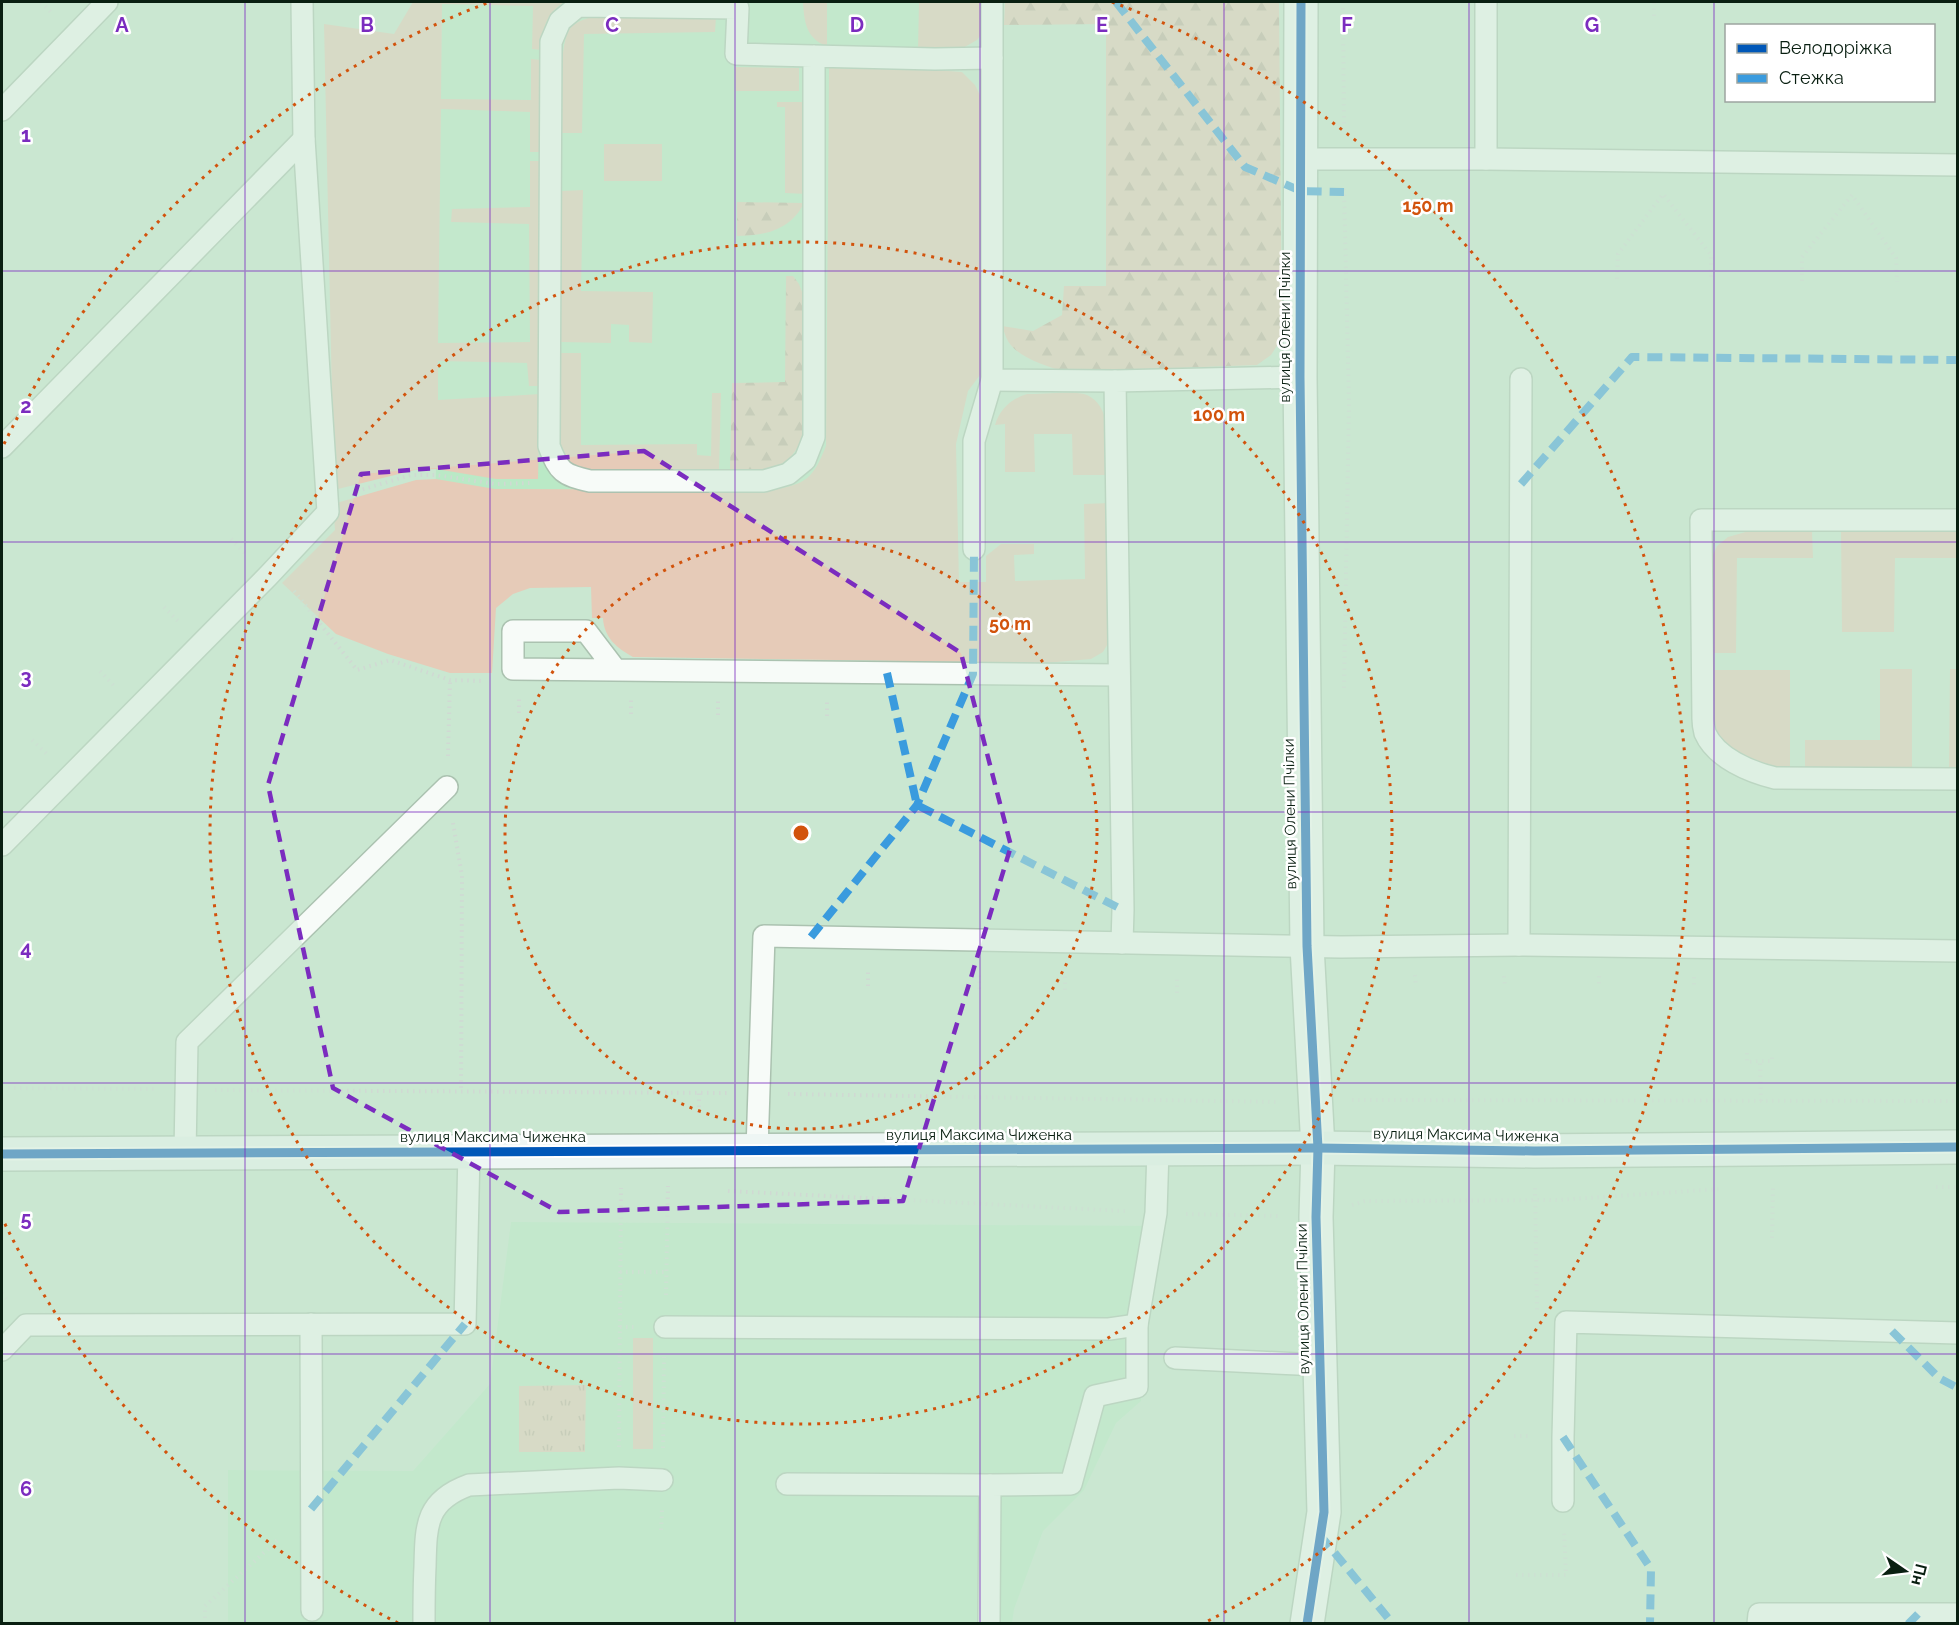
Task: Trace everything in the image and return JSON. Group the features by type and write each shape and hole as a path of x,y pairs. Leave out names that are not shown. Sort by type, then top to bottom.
{"street":[{"name":"вулиця Олени Пчілки","path":"1301,2 1300,377 1307,946 1318,1148 1316,1217 1324,1512 1307,1623"},
{"name":"вулиця Максима Чиженка","path":"2,1154 1318,1148 1534,1151 1958,1147"}],"lane":[{"path":"2,110 107,2"},
{"path":"2,845 276,568 327,512 304,139 302,2"},
{"path":"974,549 974,441 992,380 992,2"},
{"path":"1486,2 1486,159"},
{"path":"814,56 814,437 806,460 788,474 764,482 590,481 570,476 556,464 549,446 551,42 560,21 578,6 738,8 736,54 935,59 992,58"},
{"path":"2,447 304,139"},
{"path":"1301,159 1958,165"},
{"path":"992,380 1115,381 1300,377"},
{"path":"1519,945 1521,379"},
{"path":"1115,381 1122,943"},
{"path":"1958,520 1701,520 1703,719 1705,732 1714,745 1736,764 1775,778 1958,779"},
{"path":"615,669 586,631 513,631 513,669 1118,675"},
{"path":"185,1153 187,1042 447,787"},
{"path":"757,1150 764,936 1307,946 1519,945 1958,951"},
{"path":"787,1484 1071,1484 1095,1396 1137,1387 1137,1324 1156,1213 1158,1149"},
{"path":"2,1350 27,1325 465,1324 469,1152"},
{"path":"1563,1501 1566,1322 1958,1333"},
{"path":"311,1324 312,1610"},
{"path":"665,1328 1108,1329 1137,1324"},
{"path":"1175,1358 1319,1365"},
{"path":"424,1623 425,1533 430,1517 439,1502 452,1491 469,1485 619,1478 662,1479"},
{"path":"989,1623 990,1485"},
{"path":"1758,1623 1759,1614 1958,1614"}],"path":[{"path":"1343,2 1348,405 1344,699"},
{"path":"1654,2 1654,16"},
{"path":"1617,279 1618,254 1663,194 1711,255 1711,280"},
{"path":"1802,281 1802,256 1852,195 1896,258 1897,282"},
{"path":"701,247 814,246"},
{"path":"327,499 411,476 436,475 496,484 590,481"},
{"path":"276,568 357,670 390,660 450,680 497,681 513,669"},
{"path":"450,680 447,787 462,876 461,1091"},
{"path":"1747,1053 1747,1062 1772,1061 1772,1053"},
{"path":"1760,1061 1761,1101"},
{"path":"2,1088 759,1093 1316,1103 1345,1100 1958,1101"},
{"path":"1534,1151 1537,1313 1566,1322"},
{"path":"1772,1238 1773,1186 1784,1186"},
{"path":"619,1478 621,1187 632,1188"},
{"path":"1934,1187 1958,1188"},
{"path":"668,1189 678,1189"},
{"path":"722,1190 1156,1213 1316,1217 1365,1201 1535,1200 1725,1189"},
{"path":"620,1272 666,1272"},
{"path":"1515,1575 1566,1575 1563,1501"},
{"path":"206,1623 205,1606 311,1509"}],"highlighted area":[{"path":"644,451 961,653 1011,846 903,1201 559,1212 333,1088 268,785 361,474"}],"shaded area":[{"path":"442,2 937,2 921,554 435,543"},
{"path":"511,1222 1159,1226 1141,1401 1116,1423 1084,1490 1043,1531 1014,1609 1012,1623 228,1623 228,1470 413,1471 490,1384"}],"green space":[{"path":"413,2 565,2 546,22 542,50 532,49 533,6 442,4 441,99 531,100 531,59 542,60 541,152 530,152 530,112 441,109 438,343 530,342 529,224 451,222 452,209 530,207 530,161 541,161 539,386 529,386 527,363 438,361 438,400 540,394 538,479 496,479 436,469 415,470 334,490 324,24 394,34"},
{"path":"803,2 827,2 827,46 810,34 805,22"},
{"path":"919,2 981,2 987,15 983,32 977,40 963,48 918,50"},
{"path":"1005,2 1279,2 1282,338 1271,355 1257,365 1065,372 1028,358 1010,344 1002,326 1033,331 1062,315 1064,286 1106,286 1106,36 1105,24 1004,25"},
{"path":"593,17 716,17 715,32 584,34 582,133 562,133 561,80 566,39 569,30 574,25"},
{"path":"735,67 799,68 799,91 736,91"},
{"path":"829,68 962,72 975,85 985,105 983,371 968,391 956,444 959,582 986,582 986,556 1001,544 1034,544 1034,554 1014,555 1015,581 1085,579 1084,504 1109,503 1110,640 1103,652 1091,659 1045,663 633,657 612,642 603,618 592,618 591,587 530,588 513,594 496,608 492,673 450,673 388,654 336,634 282,583 335,530 333,504 416,480 436,479 495,489 772,490 793,485 807,478 817,466 826,446"},
{"path":"777,102 807,102 806,194 785,193 785,107 777,107"},
{"path":"604,144 662,144 662,181 604,181"},
{"path":"583,190 581,291 653,292 652,343 629,342 629,325 611,324 611,343 560,342 561,191"},
{"path":"737,202 804,203 792,220 776,230 757,235 737,236"},
{"path":"786,276 793,276 804,297 803,438 796,451 781,466 766,471 730,471 732,383 785,382"},
{"path":"559,353 581,353 581,445 697,444 697,455 711,456 712,393 721,393 719,472 600,475 579,470 565,459 559,446"},
{"path":"1079,393 1094,399 1105,417 1109,441 1109,475 1073,475 1072,434 1034,434 1035,472 1005,472 1005,424 995,425 1007,405 1027,394"},
{"path":"1749,531 1812,531 1813,558 1737,558 1736,653 1708,653 1708,566 1717,546 1728,537"},
{"path":"1841,531 1957,531 1957,558 1895,558 1894,632 1842,632"},
{"path":"1880,669 1912,669 1912,769 1805,769 1805,740 1880,740"},
{"path":"1950,669 1957,669 1957,770 1949,770"},
{"path":"1708,670 1790,670 1790,768 1775,769 1740,758 1711,731"},
{"path":"633,1338 653,1338 653,1449 633,1449"},
{"path":"586,1385 585,1452 519,1452 519,1386"}],"marked path":[{"path":"1116,2 1245,167 1301,191 1344,192"},
{"path":"1521,484 1632,357 1958,360"},
{"path":"811,937 917,805 973,674 974,549"},
{"path":"887,673 917,805 1123,910"},
{"path":"311,1509 465,1324"},
{"path":"1892,1331 1939,1378 1958,1388"},
{"path":"1563,1437 1651,1569 1650,1624"},
{"path":"1320,1535 1393,1624"},
{"path":"1908,1624 1918,1614"}],"cycle path":[{"path":"1301,2 1300,377 1307,946 1318,1148 1316,1217 1324,1512 1307,1624"},
{"path":"2,1154 1318,1148 1534,1151 1958,1147"}]}
